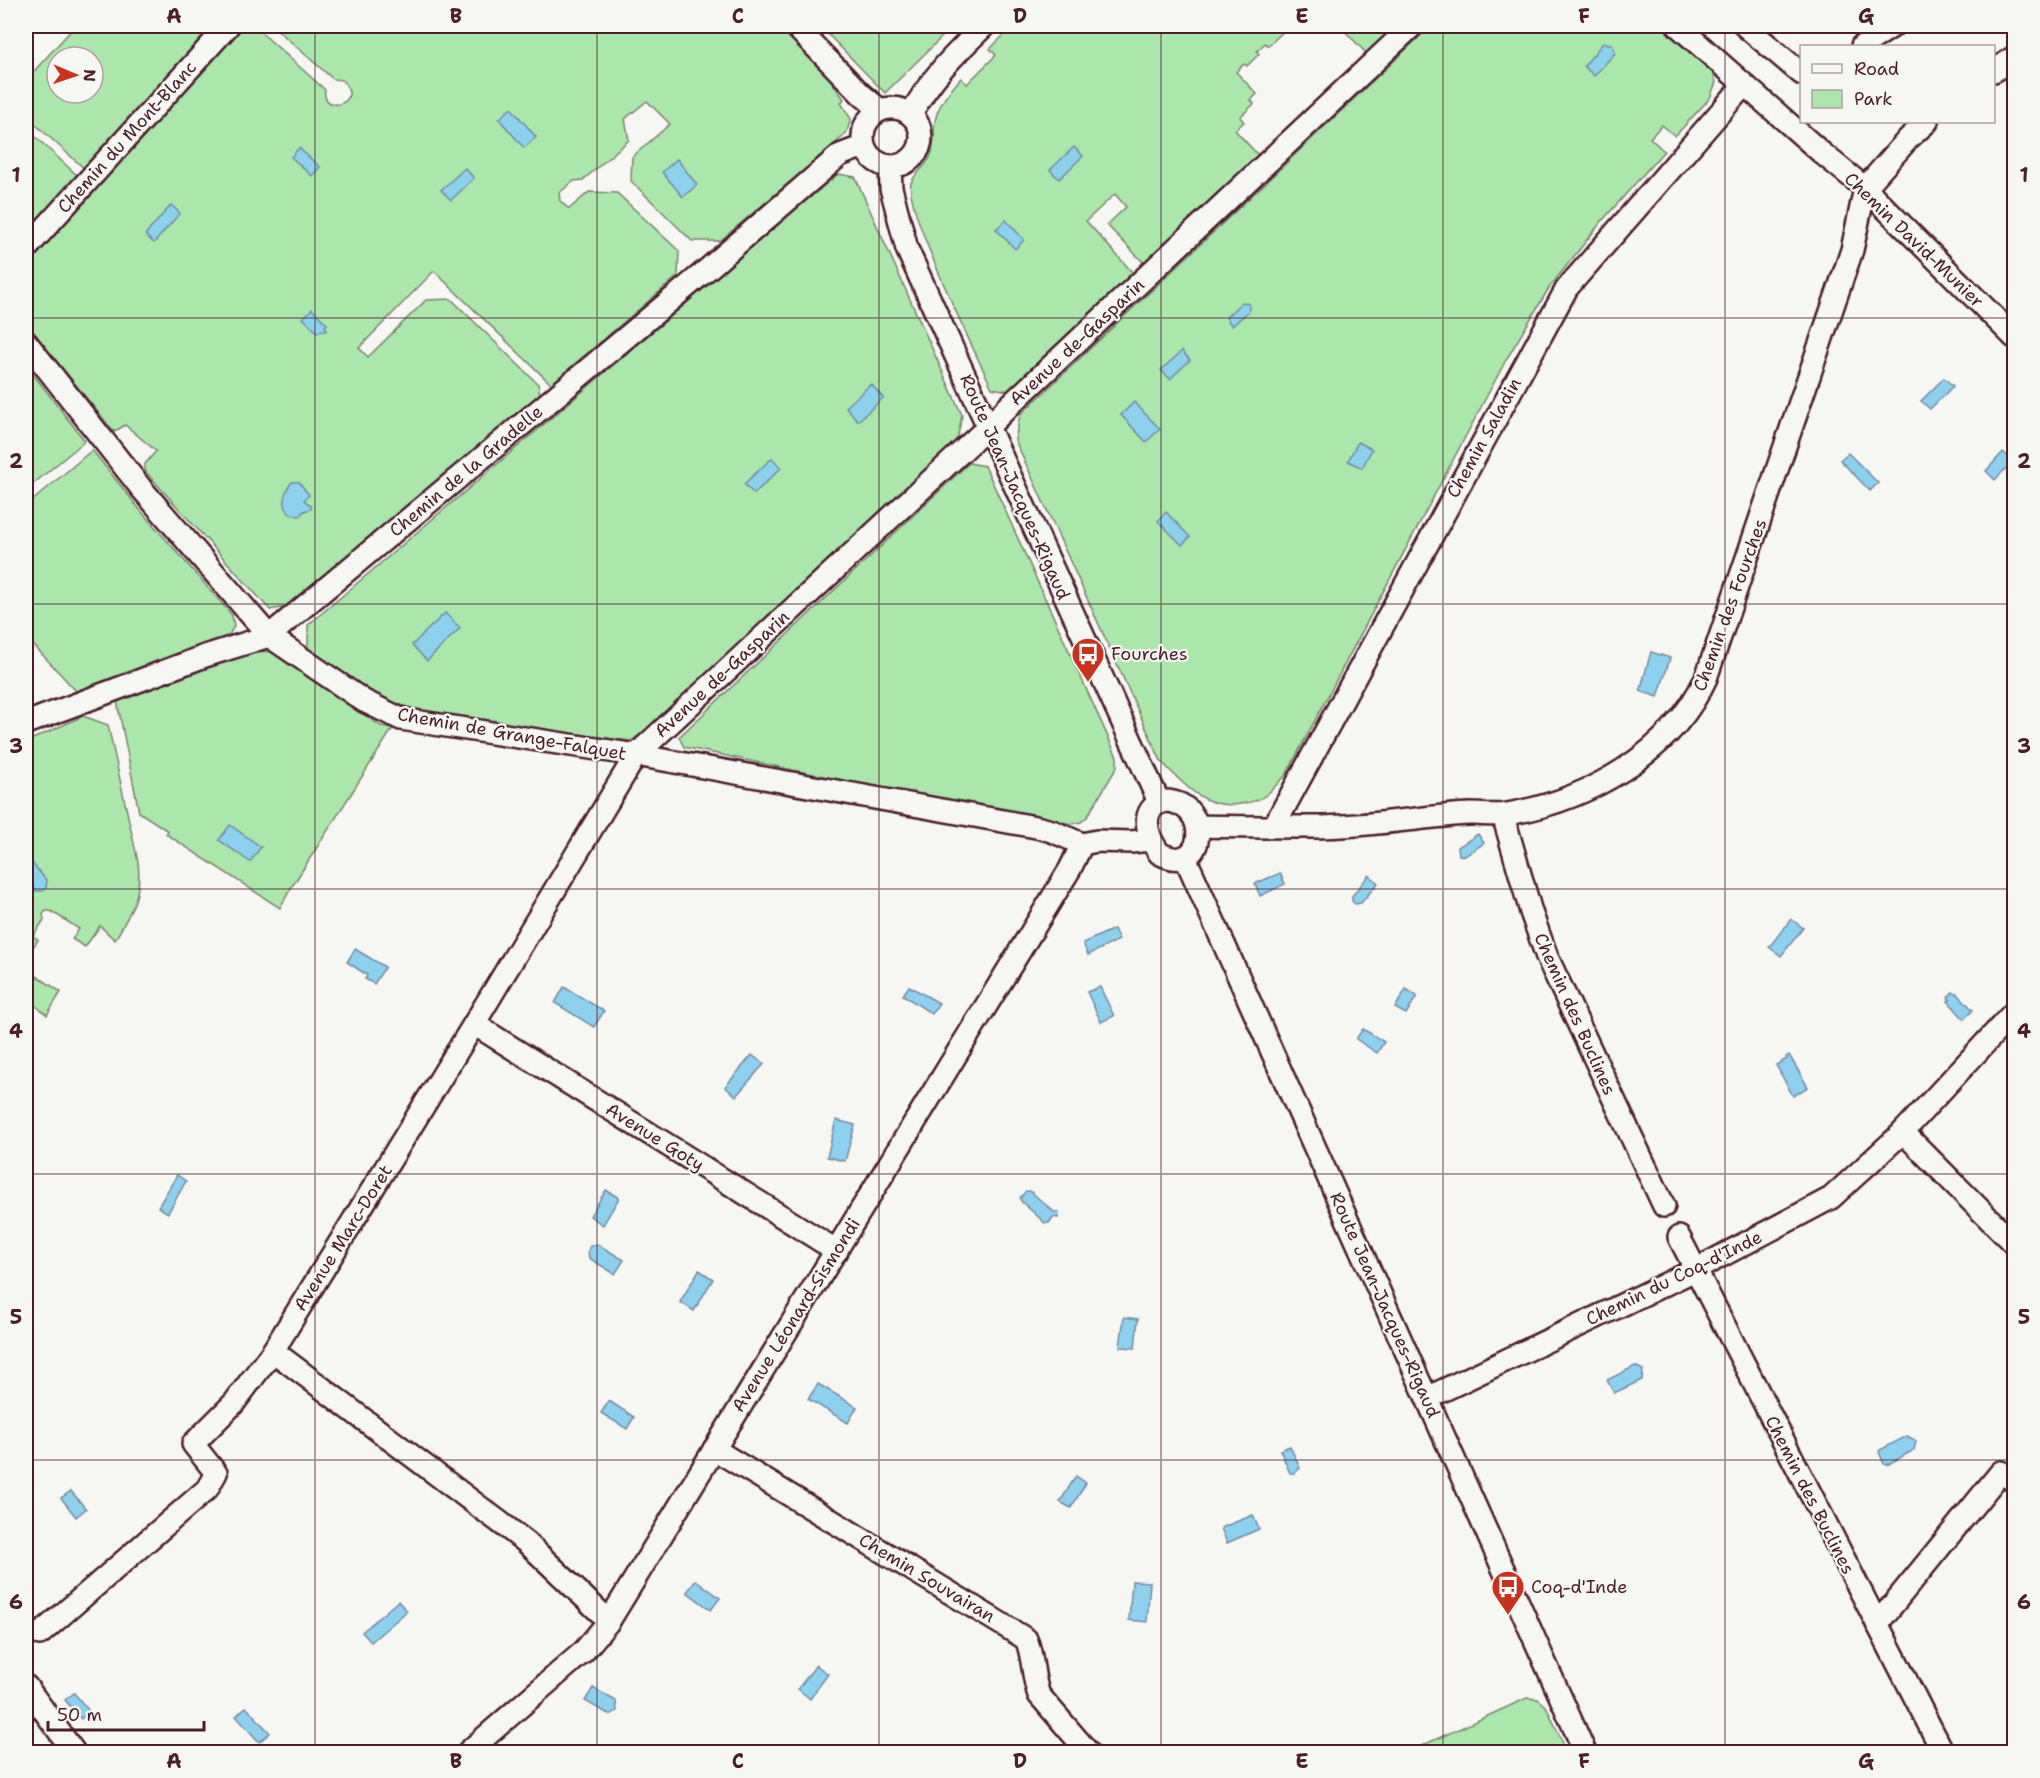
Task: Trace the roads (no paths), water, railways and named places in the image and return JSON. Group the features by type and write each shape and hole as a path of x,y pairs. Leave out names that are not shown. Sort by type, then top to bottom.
{"street":[{"name":"Chemin du Mont-Blanc","path":"26,249 228,26"},
{"path":"795,26 861,94 880,110"},
{"path":"911,115 920,96 944,65 984,26"},
{"name":"Avenue de-Gasparin","path":"636,755 988,427 1412,26"},
{"name":"Chemin David-Munier","path":"1678,26 1823,154 1865,188 2014,337"},
{"path":"1745,26 1800,72"},
{"path":"1995,70 2014,57"},
{"name":"Chemin Saladin","path":"1274,826 1567,288 1744,85"},
{"path":"896,108 911,115 920,130 919,148 907,162 890,166 874,160 864,146 863,129 873,115 880,110 896,108"},
{"name":"Chemin des Fourches","path":"1197,826 1317,828 1469,814 1503,815 1536,809 1564,800 1608,778 1651,748 1675,726 1694,704 1706,678 1852,250 1865,188 1909,138 1926,123"},
{"name":"Chemin de la Gradelle","path":"26,723 205,656 269,636 709,268 840,155 864,146"},
{"name":"Route Jean-Jacques-Rigaud","path":"890,166 891,188 907,249 1159,802"},
{"name":"Chemin de Grange-Falquet","path":"26,342 141,488 269,636 364,701 401,719 636,755 1036,827 1082,844 1097,841 1150,840"},
{"name":"Avenue Marc-Doret","path":"40,1634 207,1489 216,1473 193,1444 234,1403 273,1351 636,755"},
{"path":"1170,801 1189,810 1197,826 1198,843 1195,849 1185,857 1175,858 1159,853 1150,840 1147,818 1159,802 1170,801"},
{"name":"Chemin des Buclines","path":"1503,815 1531,912 1547,957 1664,1206"},
{"name":"Avenue Léonard-Sismondi","path":"468,1752 584,1651 609,1621 1070,869 1082,844"},
{"name":"Route Jean-Jacques-Rigaud","path":"1185,857 1585,1752"},
{"name":"Chemin du Coq-d'Inde","path":"1427,1398 1695,1270 1831,1198 1903,1132 2014,1012"},
{"name":"Avenue Goty","path":"474,1024 837,1251"},
{"path":"1903,1132 2014,1244"},
{"name":"Chemin des Buclines","path":"1679,1237 1943,1752"},
{"path":"273,1351 526,1542 609,1621"},
{"name":"Chemin Souvairan","path":"714,1449 1026,1639 1030,1649 1035,1686 1039,1695 1088,1752"},
{"path":"1877,1624 2001,1472 2014,1481"},
{"path":"26,1686 74,1752"}],"water":[{"path":"1603,43 1612,44 1615,53 1594,76 1584,66"},
{"path":"511,108 536,137 524,148 499,119"},
{"path":"1074,147 1083,156 1059,179 1050,170"},
{"path":"299,148 320,167 312,176 291,157"},
{"path":"677,159 697,185 683,197 662,172"},
{"path":"465,168 474,178 451,200 441,190"},
{"path":"171,205 180,213 154,243 145,235"},
{"path":"1006,220 1024,240 1015,249 996,229"},
{"path":"1242,302 1249,304 1249,311 1232,326 1226,317"},
{"path":"312,309 327,324 325,327 327,330 318,333 303,318"},
{"path":"1182,351 1190,360 1170,379 1161,370"},
{"path":"1944,378 1953,386 1930,409 1921,401"},
{"path":"871,384 883,398 858,421 846,407"},
{"path":"1134,402 1160,429 1146,442 1121,415"},
{"path":"1358,442 1372,449 1362,468 1348,461"},
{"path":"2003,452 2013,461 1995,480 1986,471"},
{"path":"1848,453 1878,483 1870,491 1840,460"},
{"path":"772,458 781,468 754,494 744,484"},
{"path":"292,482 299,482 309,495 304,500 311,506 311,509 304,511 300,516 290,514 284,502 285,494"},
{"path":"1166,512 1190,537 1182,545 1158,521"},
{"path":"445,613 460,628 427,661 412,645"},
{"path":"1651,652 1670,658 1658,697 1640,691"},
{"path":"230,825 261,847 250,862 219,840"},
{"path":"1478,834 1484,843 1465,856 1459,855 1458,847"},
{"path":"27,857 47,881 43,891 36,891 26,878"},
{"path":"1280,873 1285,884 1260,896 1255,884"},
{"path":"1369,875 1378,883 1361,903 1355,904 1352,896"},
{"path":"1791,919 1803,928 1781,956 1769,947"},
{"path":"1114,929 1119,940 1088,955 1083,943"},
{"path":"355,949 385,967 374,984 365,979 367,975 347,962"},
{"path":"909,986 939,1003 932,1014 903,995"},
{"path":"564,987 604,1011 594,1027 555,1003"},
{"path":"1100,987 1114,1016 1101,1022 1087,992"},
{"path":"1406,989 1417,996 1406,1014 1395,1008"},
{"path":"1953,992 1957,993 1973,1010 1964,1019 1948,1001 1950,1000 1948,997"},
{"path":"1363,1029 1384,1042 1377,1053 1356,1039"},
{"path":"752,1055 764,1064 736,1096 725,1087"},
{"path":"1789,1055 1808,1087 1793,1096 1776,1065 1787,1059"},
{"path":"836,1120 855,1125 845,1161 827,1157"},
{"path":"177,1175 186,1181 168,1213 158,1207"},
{"path":"606,1190 619,1198 603,1225 590,1216"},
{"path":"1026,1191 1030,1191 1054,1212 1059,1212 1058,1218 1053,1217 1049,1223 1045,1223 1021,1201 1020,1198"},
{"path":"597,1244 624,1260 615,1274 589,1258 590,1246"},
{"path":"699,1270 713,1279 694,1311 680,1302"},
{"path":"1124,1317 1138,1319 1135,1348 1120,1347"},
{"path":"1635,1366 1643,1370 1642,1380 1614,1393 1607,1380"},
{"path":"818,1384 857,1407 848,1423 808,1399"},
{"path":"609,1401 634,1417 627,1429 601,1413"},
{"path":"1907,1436 1916,1441 1914,1450 1887,1465 1884,1464 1880,1450"},
{"path":"1290,1446 1300,1468 1295,1473 1290,1473 1280,1450"},
{"path":"1076,1476 1086,1483 1071,1508 1060,1502"},
{"path":"71,1491 86,1509 76,1517 61,1498"},
{"path":"1253,1515 1259,1529 1227,1543 1221,1528"},
{"path":"696,1580 720,1598 711,1610 687,1592"},
{"path":"1132,1581 1150,1582 1147,1622 1129,1620"},
{"path":"398,1601 407,1611 371,1642 362,1632"},
{"path":"816,1665 828,1674 810,1699 798,1689"},
{"path":"593,1688 616,1701 617,1711 610,1715 585,1701"},
{"path":"74,1693 89,1711 81,1719 65,1700"},
{"path":"246,1707 270,1733 259,1742 236,1716"}],"place":[{"name":"Fourches","path":"1088,683"},
{"name":"Coq-d'Inde","path":"1508,1616"}]}
